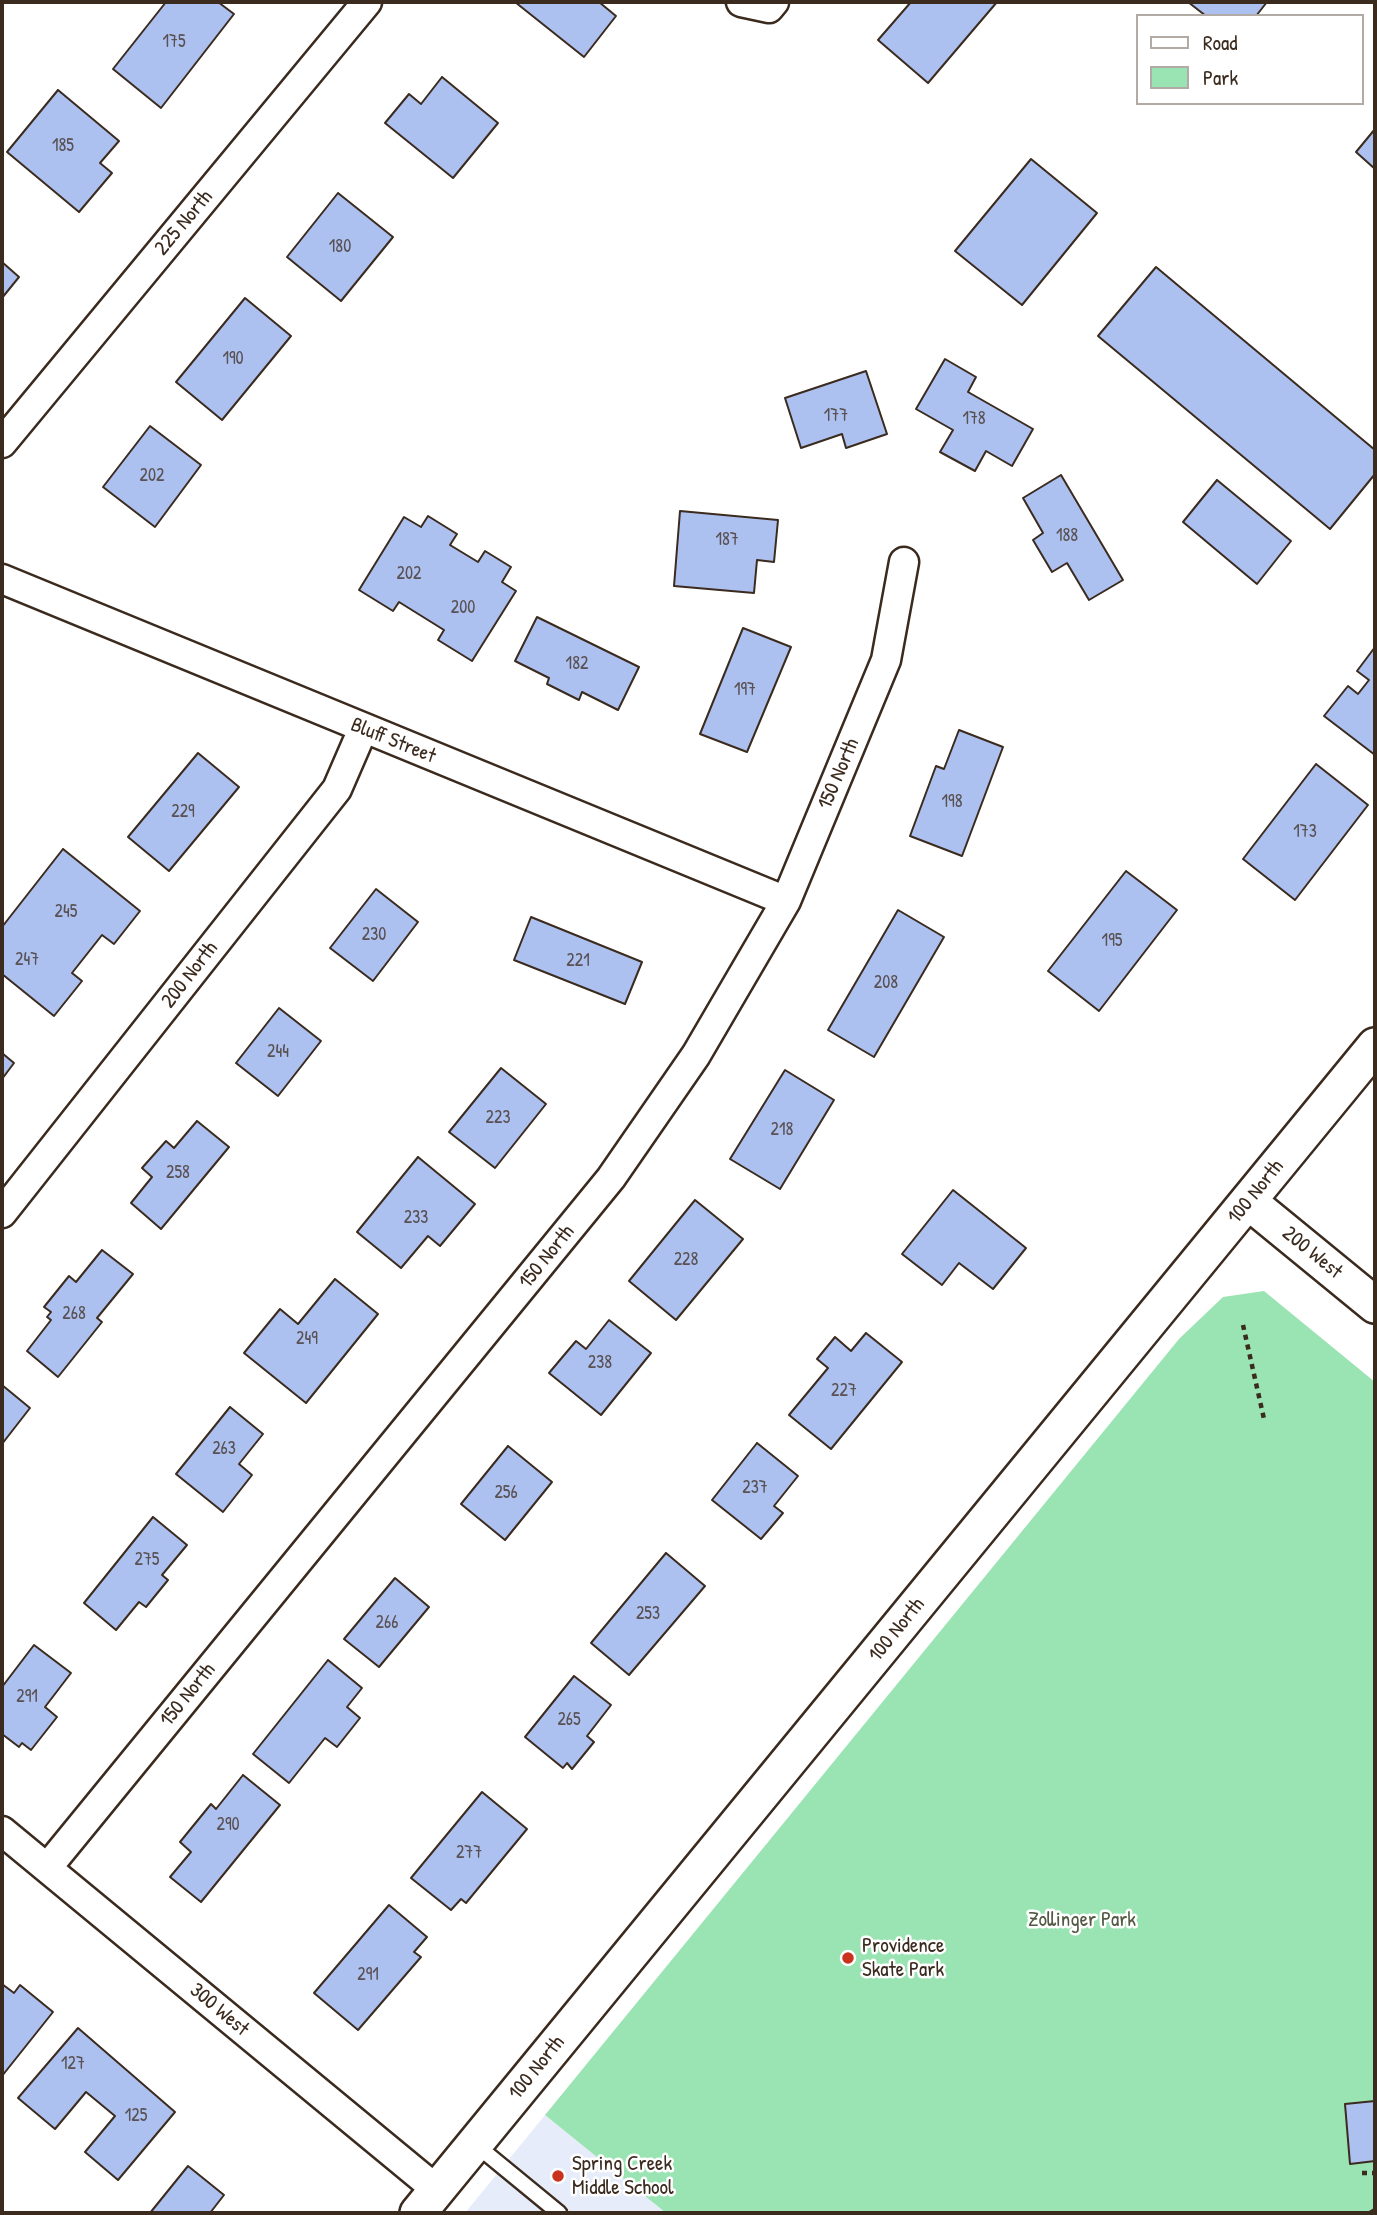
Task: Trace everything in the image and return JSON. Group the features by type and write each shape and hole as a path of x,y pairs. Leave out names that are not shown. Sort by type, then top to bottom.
{"street":[{"name":"225 North","path":"2,443 367,2"},
{"path":"741,2 772,5"},
{"name":"150 North","path":"47,1868 611,1178 696,1055 786,901 886,660 904,562"},
{"name":"Bluff Street","path":"2,579 786,901"},
{"name":"200 North","path":"2,1213 337,789 363,729"},
{"name":"100 North","path":"427,2202 1375,1046"},
{"name":"200 West","path":"1248,1201 1375,1305"},
{"name":"300 West","path":"2,1830 427,2202"}],"lane":[{"path":"475,2144 559,2213"}],"path":[{"path":"1244,1325 1264,1419"},
{"path":"1362,2173 1375,2173"},
{"path":"1370,2213 1375,2210"}],"shaded area":[{"name":"Spring Creek Middle School","path":"545,2115 666,2213 465,2213"}],"green space":[{"name":"Zollinger Park","path":"1264,1291 1375,1382 1375,2213 666,2213 545,2115 1179,1339 1223,1297"}],"building":[{"path":"166,2 218,2 234,14 161,108 113,69"},
{"path":"515,2 599,2 616,16 584,57"},
{"path":"911,2 997,2 928,83 878,40"},
{"path":"1188,2 1267,2 1258,14 1203,14"},
{"path":"442,77 498,123 453,178 385,123 409,94 421,104"},
{"path":"58,90 119,141 100,163 112,173 79,212 7,152"},
{"path":"1375,129 1375,169 1356,152"},
{"path":"1031,159 1097,213 1022,305 955,251"},
{"path":"338,193 393,237 341,301 287,257"},
{"path":"2,262 19,277 2,298"},
{"path":"1156,267 1375,450 1375,474 1330,529 1098,336"},
{"path":"245,298 291,336 222,420 176,382"},
{"path":"945,359 976,377 968,392 1033,429 1012,466 986,451 975,471 940,452 953,430 916,409"},
{"path":"866,371 887,434 846,448 842,434 801,448 785,398"},
{"path":"150,426 201,465 155,527 103,487"},
{"path":"1061,475 1123,580 1089,600 1067,563 1052,572 1033,540 1043,533 1023,498"},
{"path":"1217,480 1291,541 1257,584 1183,522"},
{"path":"680,511 778,520 774,562 757,560 754,593 674,586"},
{"path":"428,516 457,534 450,545 478,562 485,551 511,567 502,582 516,591 472,661 438,640 444,630 399,602 393,611 359,590 404,517 421,527"},
{"path":"537,617 639,667 618,710 582,692 579,700 547,684 549,678 515,661"},
{"path":"743,628 791,647 747,752 700,734"},
{"path":"1375,647 1375,755 1324,716 1348,686 1358,694 1369,680 1357,671"},
{"path":"959,730 1003,747 962,856 910,836 936,766 944,769"},
{"path":"198,753 239,787 169,871 128,837"},
{"path":"1316,764 1368,805 1295,900 1243,859"},
{"path":"63,849 140,911 114,944 102,935 72,973 82,981 54,1016 2,974 2,927"},
{"path":"1126,871 1177,910 1099,1011 1048,971"},
{"path":"376,889 418,922 373,981 330,948"},
{"path":"898,910 944,937 874,1057 828,1030"},
{"path":"531,917 642,962 625,1004 514,960"},
{"path":"279,1008 321,1041 278,1096 236,1063"},
{"path":"2,1053 14,1063 2,1079"},
{"path":"501,1068 546,1104 495,1168 449,1132"},
{"path":"785,1070 834,1100 780,1189 730,1159"},
{"path":"197,1121 229,1147 161,1229 131,1203 152,1177 142,1168 166,1141 174,1148"},
{"path":"418,1157 475,1204 440,1246 428,1236 401,1268 357,1232"},
{"path":"953,1190 1026,1248 993,1289 959,1263 942,1285 902,1254"},
{"path":"695,1200 743,1239 676,1320 629,1281"},
{"path":"102,1250 133,1274 97,1318 102,1322 58,1377 27,1351 51,1320 47,1317 51,1312 44,1307 69,1276 76,1282"},
{"path":"335,1279 378,1314 306,1403 244,1353 280,1309 298,1324"},
{"path":"609,1320 651,1353 601,1415 549,1373 576,1341 586,1349"},
{"path":"866,1333 902,1362 831,1449 789,1415 828,1368 817,1359 835,1337 851,1351"},
{"path":"2,1385 30,1408 2,1444"},
{"path":"230,1407 263,1434 239,1464 252,1475 223,1512 176,1474"},
{"path":"757,1443 798,1476 774,1506 783,1513 761,1539 712,1500"},
{"path":"508,1446 552,1482 505,1540 461,1504"},
{"path":"153,1517 187,1545 162,1575 168,1580 146,1607 139,1602 116,1630 84,1603"},
{"path":"666,1553 705,1586 629,1675 591,1643"},
{"path":"395,1578 429,1607 379,1667 344,1639"},
{"path":"34,1645 71,1673 45,1707 57,1717 31,1750 22,1743 19,1747 2,1734 2,1687"},
{"path":"328,1660 362,1688 347,1707 360,1718 337,1747 325,1738 289,1783 253,1754"},
{"path":"574,1676 611,1705 587,1736 594,1742 572,1769 567,1763 563,1768 525,1737"},
{"path":"243,1775 280,1805 201,1902 170,1877 191,1852 180,1842 211,1804 216,1809"},
{"path":"482,1792 527,1829 466,1903 461,1899 451,1910 411,1878"},
{"path":"389,1905 427,1937 414,1952 421,1957 358,2030 314,1993"},
{"path":"2,1984 14,1993 20,1985 53,2012 2,2076"},
{"path":"78,2028 175,2112 118,2180 85,2152 115,2116 86,2092 55,2129 18,2098"},
{"path":"1375,2101 1375,2161 1350,2164 1345,2104"},
{"path":"188,2166 224,2195 210,2213 150,2213"}],"place":[{"name":"Providence Skate Park","path":"848,1958"},
{"name":"Spring Creek Middle School","path":"558,2176"}]}
